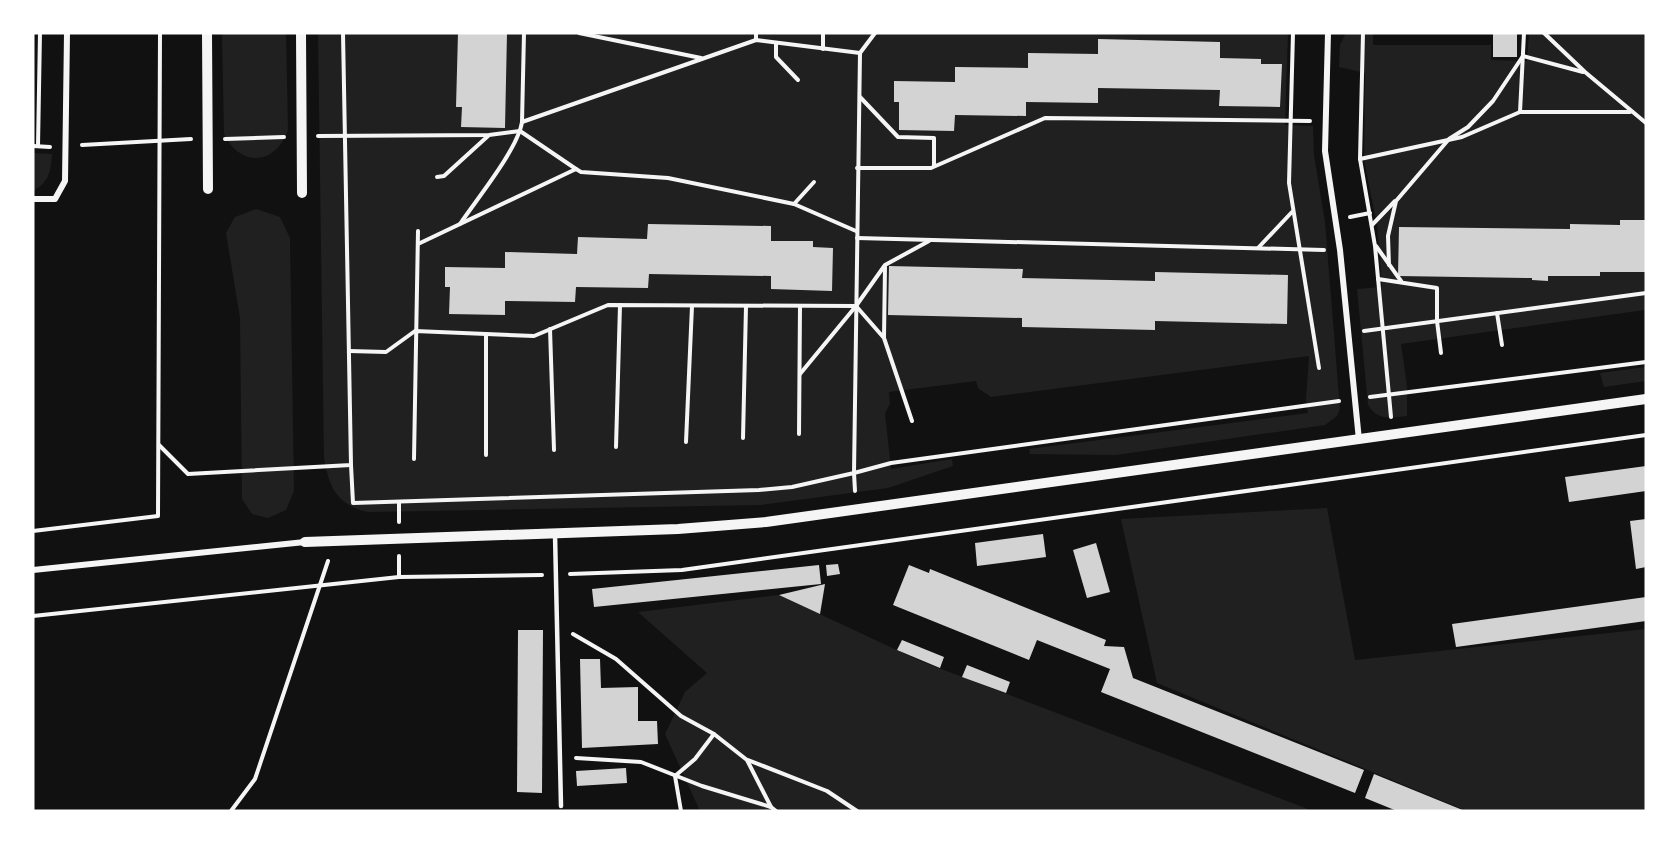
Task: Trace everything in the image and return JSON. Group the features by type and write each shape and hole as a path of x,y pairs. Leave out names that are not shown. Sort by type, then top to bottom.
{"street":[{"path":"33,199 55,199 65,181 67,33"},
{"path":"207,33 208,189"},
{"path":"301,33 302,193"},
{"path":"1328,33 1325,122 1329,182 1340,250 1359,440"},
{"path":"33,570 305,542 555,534 766,522 1646,399"}],"lane":[{"path":"555,534 561,806"}],"path":[{"path":"38,147 40,33"},
{"path":"33,531 158,516 160,33"},
{"path":"343,33 353,503 759,490 792,486 891,463 1389,394 1646,362"},
{"path":"460,224 520,131 524,33"},
{"path":"579,33 701,58"},
{"path":"610,33 614,40"},
{"path":"756,33 756,40"},
{"path":"823,49 824,33"},
{"path":"854,473 860,53 875,33"},
{"path":"1293,33 1289,183 1319,368"},
{"path":"1363,33 1360,159 1375,246 1393,435"},
{"path":"1520,112 1524,33"},
{"path":"1544,33 1630,112 1646,123"},
{"path":"522,122 756,40 860,53"},
{"path":"776,43 776,57 798,80"},
{"path":"1372,225 1396,201 1449,139 1468,127 1493,101 1523,56"},
{"path":"1523,56 1585,72"},
{"path":"859,96 898,137 934,138 934,166"},
{"path":"1360,159 1462,137 1520,112 1630,112"},
{"path":"857,168 934,166 1045,118 1325,122"},
{"path":"344,136 489,135 520,131 581,172 668,178 794,204 856,231"},
{"path":"436,177 444,176 489,135"},
{"path":"418,244 576,169"},
{"path":"794,204 814,182"},
{"path":"1389,265 1388,236 1396,201"},
{"path":"1258,249 1292,212"},
{"path":"414,459 418,231"},
{"path":"856,238 1340,250"},
{"path":"800,374 856,306 885,265 930,241"},
{"path":"1375,246 1402,282"},
{"path":"885,265 884,338 912,421"},
{"path":"1378,279 1437,288 1437,321 1441,352"},
{"path":"1383,328 1646,293"},
{"path":"349,351 386,352 415,332 534,336 608,305 856,306 884,338"},
{"path":"616,447 620,305"},
{"path":"686,442 692,306"},
{"path":"743,438 746,306"},
{"path":"799,434 800,306"},
{"path":"1497,313 1502,345"},
{"path":"550,329 554,450"},
{"path":"486,334 486,455"},
{"path":"33,616 399,577 556,575 682,570 1646,435"},
{"path":"159,445 188,474 351,465"},
{"path":"231,811 255,778 321,584"},
{"path":"557,625 616,659 681,716 714,734 747,760 827,791 857,811"},
{"path":"675,776 695,759 714,734"},
{"path":"560,758 641,762 675,776 771,807 776,811"},
{"path":"747,760 771,807"},
{"path":"675,776 681,811"}],"shaded area":[{"path":"222,33 286,33 288,130 282,142 267,156 248,157 239,153 224,134"},
{"path":"318,33 1288,33 1285,125 1313,126 1314,155 1325,222 1340,409 1337,416 1325,425 1116,455 1030,454 1029,449 1308,413 1306,399 1309,356 991,397 978,388 976,381 889,392 890,404 885,413 891,469 952,459 953,466 888,488 761,505 367,512 357,509 336,493 324,458"},
{"path":"1346,33 1373,33 1373,45 1491,45 1491,60 1527,61 1529,33 1646,33 1646,315 1645,310 1401,344 1407,386 1407,416 1385,417 1376,414 1368,405 1357,289 1382,287 1377,225 1364,160 1365,73 1339,67 1340,45"},
{"path":"33,153 52,154 48,176 43,184 33,191"},
{"path":"256,209 280,217 290,238 294,491 286,510 268,518 252,514 242,499 240,318 226,233 235,217"},
{"path":"1646,367 1646,381 1604,387 1600,373"},
{"path":"1327,508 1355,660 1646,629 1646,811 1467,811 1157,683 1121,519"},
{"path":"779,595 918,660 1313,811 700,811 665,734 685,692 707,673 638,612"}],"building":[{"path":"458,33 507,33 505,128 461,127 462,107 456,107"},
{"path":"1493,33 1517,33 1517,57 1493,57"},
{"path":"1098,39 1220,42 1220,58 1261,59 1261,64 1282,64 1280,107 1219,106 1220,90 1098,88 1098,103 1026,102 1026,116 955,115 954,131 899,130 899,102 894,102 894,81 955,82 955,67 1028,68 1028,53 1098,54"},
{"path":"1620,220 1646,220 1646,272 1600,272 1600,276 1548,276 1548,281 1532,280 1532,278 1398,276 1399,227 1570,229 1570,224 1620,225"},
{"path":"648,224 771,226 771,241 813,241 813,247 833,248 832,291 771,289 771,276 649,274 648,288 576,287 575,302 505,301 505,315 449,314 450,287 445,287 445,267 505,268 505,252 577,254 578,237 647,239"},
{"path":"889,266 1023,269 1022,278 1155,281 1155,272 1288,275 1287,324 1155,321 1155,330 1022,327 1022,318 888,315"},
{"path":"1646,466 1646,491 1569,502 1565,477"},
{"path":"1646,519 1646,567 1636,569 1630,521"},
{"path":"1043,534 1046,557 977,566 975,543"},
{"path":"1096,543 1110,592 1087,598 1073,550"},
{"path":"838,564 840,574 827,576 826,565"},
{"path":"819,565 821,584 594,607 592,589"},
{"path":"909,565 929,573 930,569 1106,640 1104,646 1124,647 1133,678 1364,770 1355,793 1101,692 1110,669 1037,640 1029,660 893,605"},
{"path":"825,584 820,614 779,595"},
{"path":"1646,597 1646,621 1456,647 1452,624"},
{"path":"518,630 543,630 542,793 517,792"},
{"path":"902,640 944,657 940,668 897,650"},
{"path":"580,659 600,659 601,688 638,687 638,721 657,721 658,744 582,748"},
{"path":"967,665 1010,682 1006,693 962,677"},
{"path":"626,768 627,783 577,786 576,771"},
{"path":"1374,774 1465,811 1397,811 1365,798"}]}
